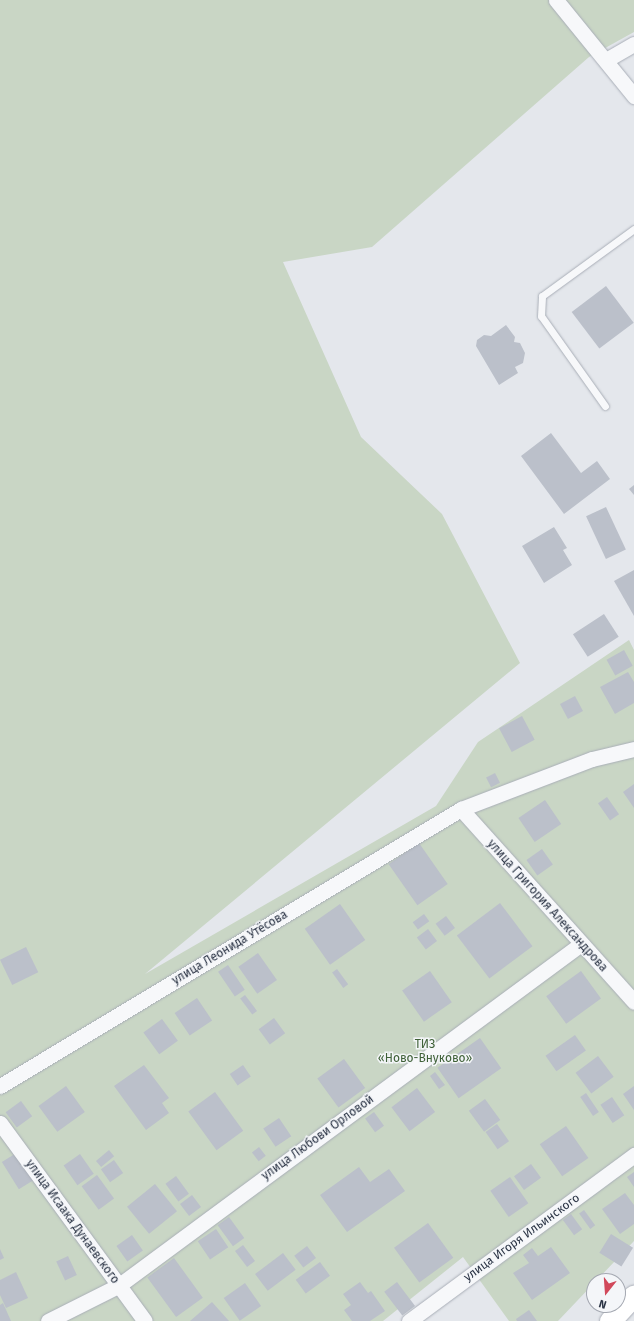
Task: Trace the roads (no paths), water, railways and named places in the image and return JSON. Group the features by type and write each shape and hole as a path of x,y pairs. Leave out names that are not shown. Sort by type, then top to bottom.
{"main road":[{"path":"610,1321 634,1294"}],"street":[{"path":"556,0 634,96"},
{"path":"606,60 634,44"},
{"name":"улица Леонида Утёсова","path":"0,1086 461,809 592,759 634,749"},
{"name":"улица Григория Александрова","path":"461,809 634,1002"},
{"name":"улица Любови Орловой","path":"48,1321 118,1286 581,944"},
{"name":"улица Исаака Дунаевского","path":"0,1123 145,1321"},
{"name":"улица Игоря Ильинского","path":"409,1321 634,1155"}],"lane":[{"path":"605,406 541,316 542,296 634,229"}],"park label":[{"name":"ТИЗ «Ново-Внуково»","path":"425,1052"}]}
